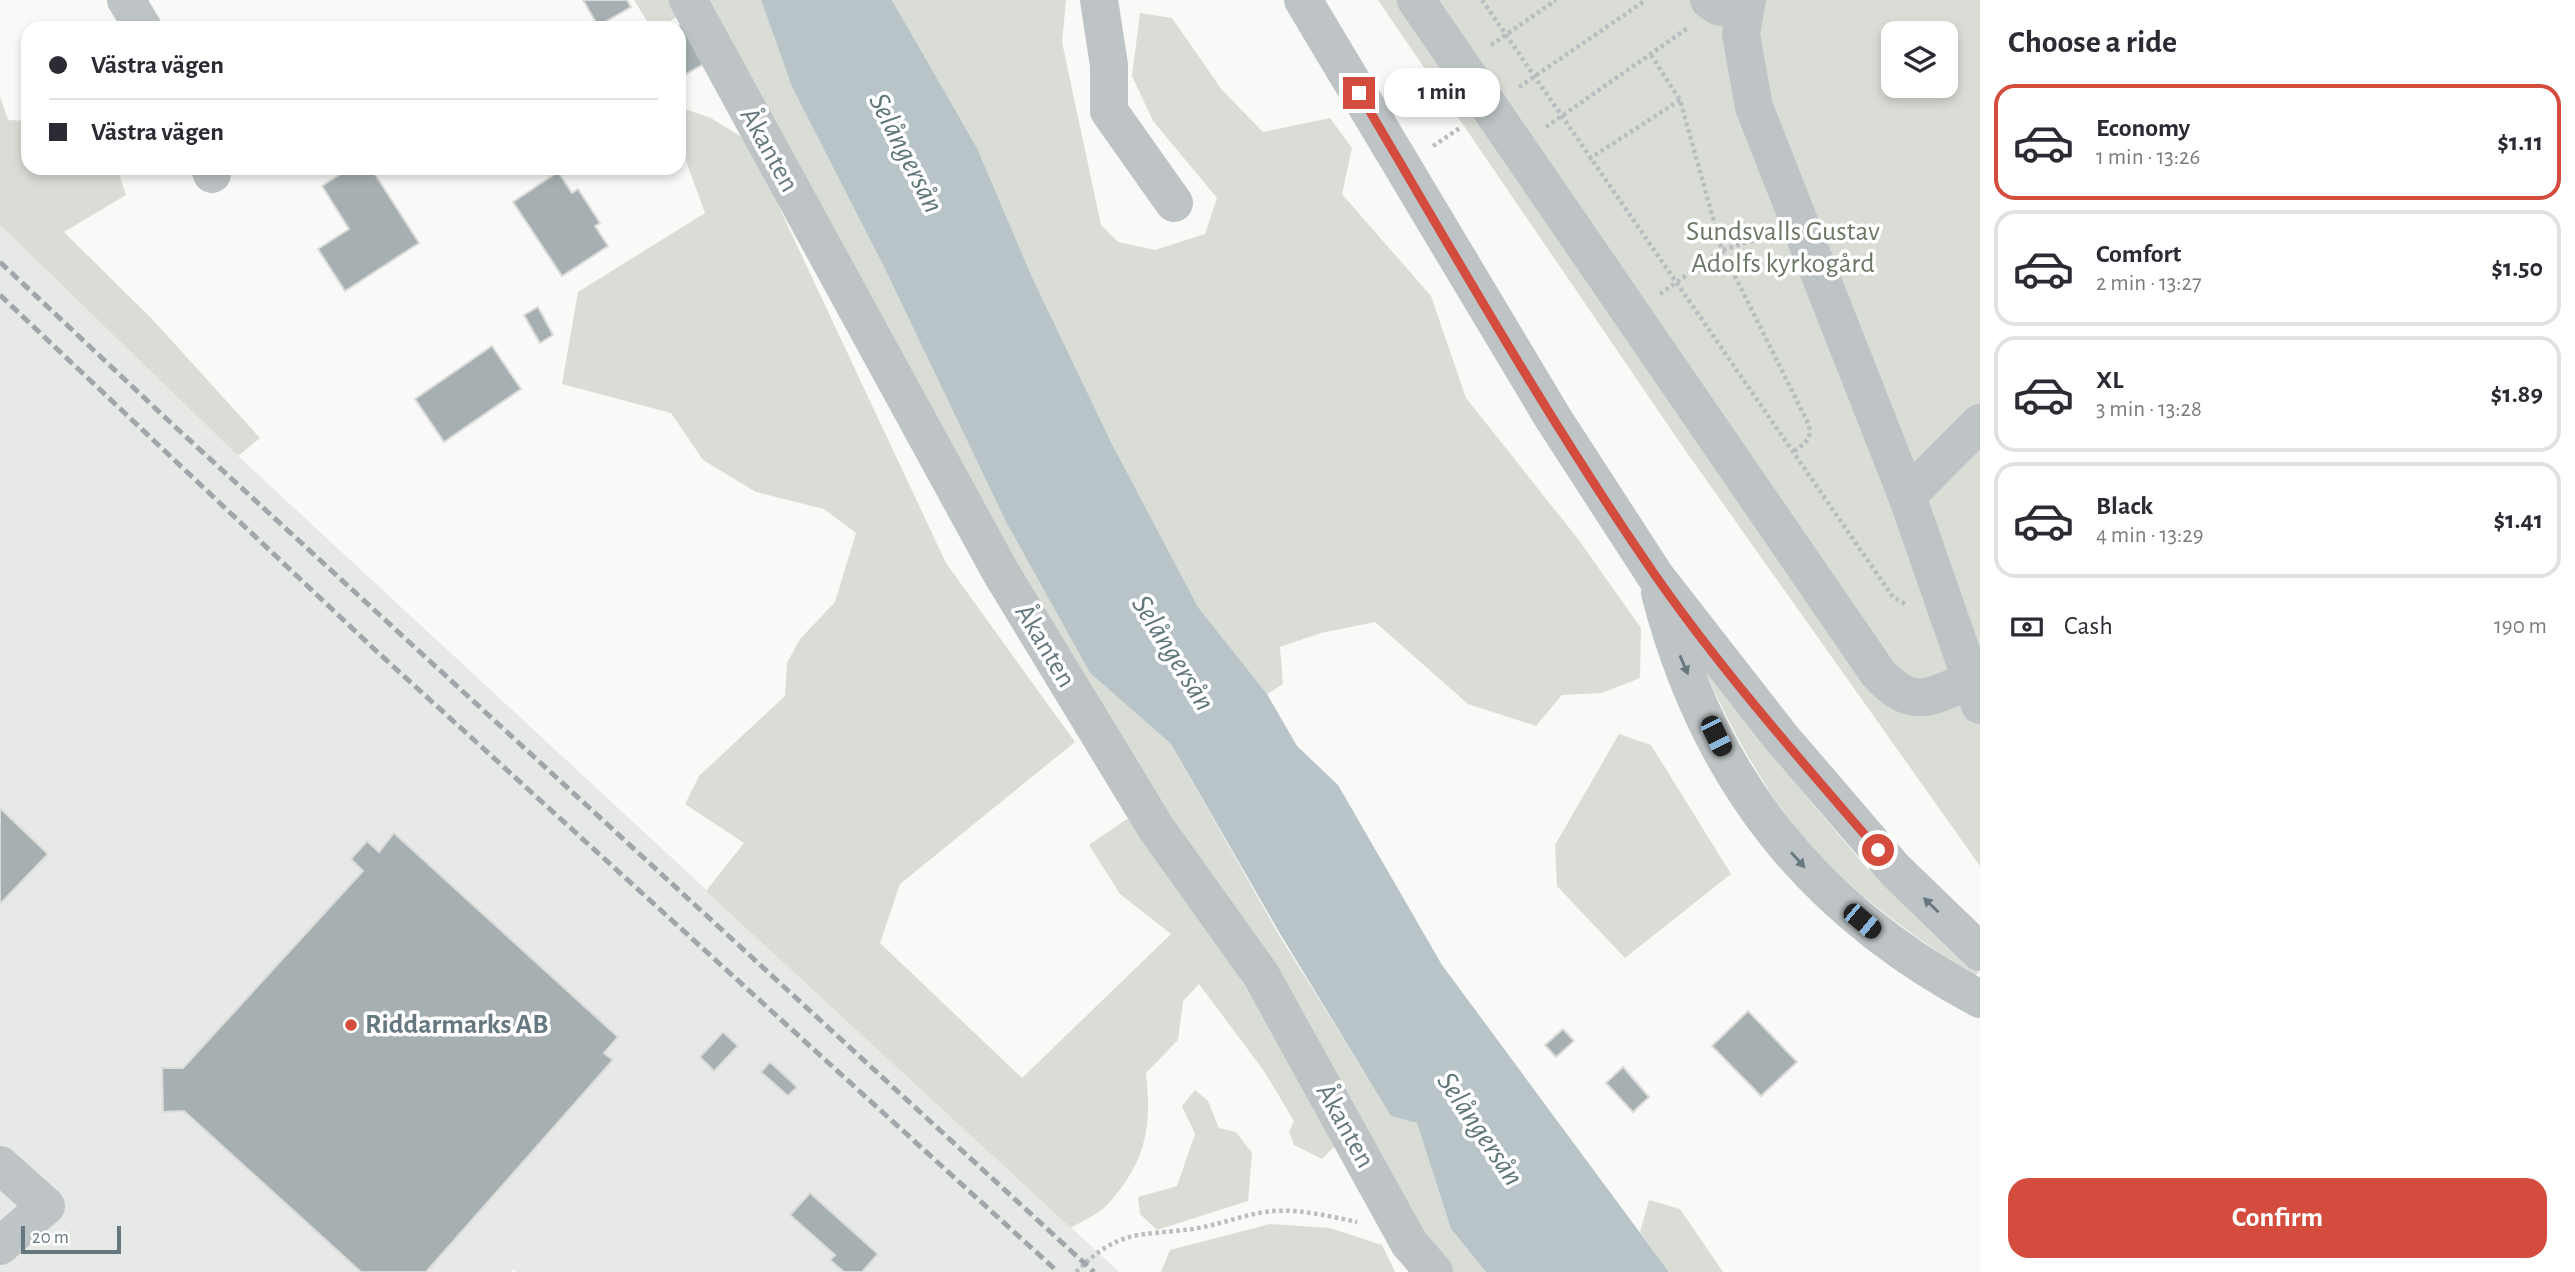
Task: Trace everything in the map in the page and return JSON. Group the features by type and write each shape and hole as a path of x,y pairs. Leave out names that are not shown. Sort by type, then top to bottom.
{"street":[{"path":"127,0 139,21"},
{"name":"Åkanten","path":"688,0 1000,571 1156,828 1261,975 1409,1243 1434,1272"},
{"path":"1098,0 1109,65 1109,111 1174,203"},
{"path":"1303,0 1553,418 1656,577 1780,736 1895,870 1980,952"},
{"path":"1416,0 1878,673 1894,691 1910,698 1975,693 1907,496 1754,107 1741,34 1730,5"},
{"path":"1907,496 1980,423"},
{"path":"1656,577 1672,639 1704,713 1739,783 1773,832 1823,889 1902,954 1980,999"},
{"path":"0,1165 46,1206 0,1246"}],"path":[{"path":"1482,0 1674,284 1794,451 1893,597 1908,605 1941,596"},
{"path":"1460,64 1556,0"},
{"path":"1490,108 1646,0"},
{"path":"1517,148 1651,54 1730,5"},
{"path":"1651,54 1680,100 1722,250 1808,423 1811,432 1808,441 1794,451"},
{"path":"1589,159 1680,100"},
{"path":"1424,135 1438,159"},
{"path":"1630,314 1722,250 1780,233"},
{"path":"1076,1272 1101,1248 1122,1238 1195,1228 1271,1212 1297,1212 1370,1224 1409,1243"}],"shaded area":[{"path":"0,225 238,456 1119,1272 516,1272 514,1269 510,1272 0,1272"}],"green space":[{"path":"634,0 675,0 682,14 670,21 647,21"},
{"path":"705,0 761,0 792,87 885,269 1006,522 1090,673 1171,744 1279,935 1391,1115 1417,1123 1451,1229 1486,1272 1447,1272 1255,941 1044,628"},
{"path":"892,0 1066,0 1062,42 1101,225 1118,242 1155,250 1205,234 1217,198 1153,121 1132,76 1140,13 1172,18 1222,90 1263,132 1330,118 1352,148 1342,194 1431,296 1466,398 1578,539 1641,628 1640,678 1602,693 1562,695 1536,726 1468,704 1375,622 1321,633 1280,647 1283,684 1267,694 1198,607 1111,442 1032,277 977,148"},
{"name":"Sundsvalls Gustav Adolfs kyrkogård","path":"1378,0 1980,0 1980,866 1685,450"},
{"path":"0,96 8,120 21,121 21,175 119,175 126,195 64,232 153,320 260,438 238,456 0,225"},
{"path":"686,109 711,118 748,141 946,563 1075,742 900,884 880,943 1022,1078 1171,934 1120,894 1089,845 1130,817 1227,956 1338,1143 1322,1159 1294,1145 1289,1131 1294,1121 1264,1071 1199,984 1183,1001 1178,1040 1146,1073 1147,1127 1144,1143 1131,1173 1104,1208 1071,1228 706,891 744,843 685,804 699,776 785,696 787,663 800,639 835,602 856,533 824,509 756,492 703,460 671,413 562,384 578,292 705,213 686,161"},
{"path":"1697,655 1812,803 1867,868 1977,967 1979,973 1974,976 1898,924 1851,885 1808,842 1788,818 1750,759"},
{"path":"1619,734 1651,745 1731,874 1625,958 1557,886 1555,845"},
{"path":"1195,1090 1208,1101 1219,1128 1236,1132 1252,1153 1248,1201 1157,1230 1140,1214 1138,1197 1177,1186 1195,1134 1182,1106"},
{"path":"1649,1200 1680,1209 1723,1272 1669,1272 1640,1232"},
{"path":"1270,1224 1330,1228 1382,1245 1395,1272 1161,1272 1170,1250"}],"water":[{"name":"Selångersån","path":"761,0 892,0 977,148 1032,277 1111,442 1198,607 1267,694 1297,746 1338,785 1442,965 1669,1272 1486,1272 1451,1229 1417,1123 1391,1116 1279,932 1171,744 1090,673 1006,522 885,269 792,87"}],"building":[{"path":"583,0 627,0 631,7 607,21 595,21"},
{"path":"688,22 709,61 686,74"},
{"path":"339,175 375,175 419,243 345,291 318,249 349,229 322,186"},
{"path":"554,175 560,175 572,193 578,189 600,223 595,226 608,246 562,276 513,202"},
{"path":"538,307 553,335 540,343 524,315"},
{"path":"492,346 521,389 444,442 415,399"},
{"path":"0,808 48,854 0,904"},
{"path":"394,833 618,1037 604,1053 613,1060 426,1272 361,1272 184,1111 163,1112 162,1068 183,1068 363,871 351,859 367,841 379,852"},
{"path":"1748,1011 1797,1062 1761,1096 1712,1046"},
{"path":"1563,1029 1574,1041 1556,1057 1545,1045"},
{"path":"723,1032 738,1046 714,1071 700,1057"},
{"path":"770,1062 797,1087 788,1096 761,1072"},
{"path":"1623,1067 1649,1097 1633,1112 1606,1083"},
{"path":"810,1193 878,1254 862,1272 844,1272 830,1260 835,1255 790,1215"}],"railway":[{"path":"0,262 171,423 1094,1272"},
{"path":"0,295 373,648 1058,1272"}],"place":[{"name":"Riddarmarks AB","path":"351,1025"}],"route":[{"path":"1359,93 1553,418 1656,577 1780,736 1878,850"}]}
